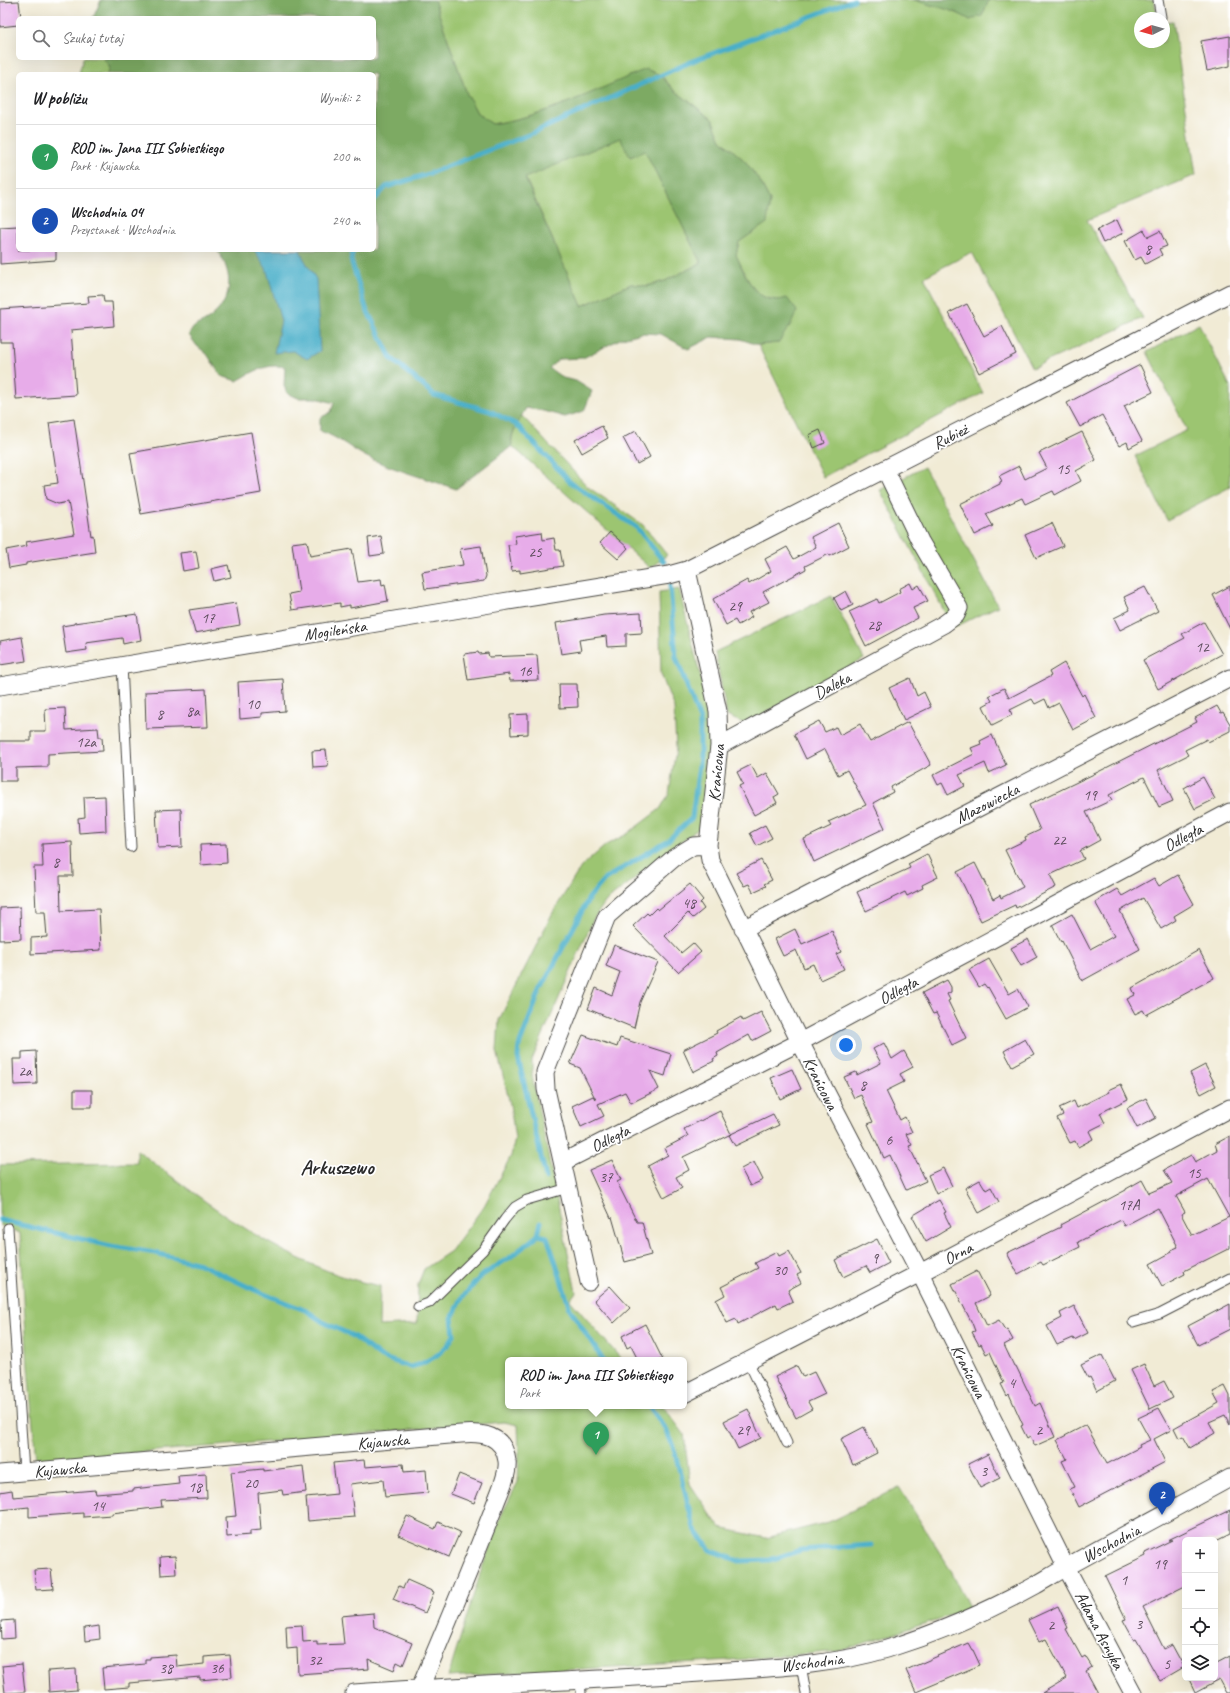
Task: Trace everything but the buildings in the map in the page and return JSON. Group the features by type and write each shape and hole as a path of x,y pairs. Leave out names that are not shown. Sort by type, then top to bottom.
{"street":[{"name":"Rubież","path":"670,575 687,570 1230,293"},
{"name":"Daleka","path":"720,746 944,624 956,616 959,608 920,541 885,469"},
{"name":"Krańcowa","path":"687,570 718,711 720,746 708,845 710,860 800,1042 920,1274 1066,1567"},
{"name":"Mogileńska","path":"0,686 670,575"},
{"name":"Mazowiecka","path":"744,929 1230,678"},
{"name":"Odległa","path":"562,1162 800,1042 1230,812"},
{"path":"589,1282 546,1089 544,1072 607,916 675,857 693,846 708,845"},
{"name":"Orna","path":"687,1392 920,1274 1230,1108"},
{"name":"Kujawska","path":"0,1474 461,1434 476,1433 490,1436 502,1445 507,1461 505,1478 478,1550 420,1688"},
{"name":"Wschodnia","path":"354,1693 420,1688 580,1687 801,1665 854,1657 888,1648 978,1613 1027,1589 1230,1478"},
{"name":"Adama Asnyka","path":"1066,1567 1134,1693"}],"lane":[{"path":"1158,0 1160,12"},
{"path":"122,665 131,847"},
{"path":"418,1307 429,1303 483,1250 515,1207 527,1200 568,1188"},
{"path":"8,1228 24,1472"},
{"path":"1133,1322 1160,1314 1230,1278"},
{"path":"748,1361 787,1443"},
{"path":"801,1665 806,1693"}],"green space":[{"path":"101,0 434,0 467,94 477,113 492,124 551,109 590,94 646,69 660,75 674,90 712,119 721,140 745,161 761,183 770,201 767,223 739,242 736,255 748,280 760,294 767,298 776,300 787,298 797,311 791,324 778,343 758,345 740,339 712,337 688,349 661,334 642,333 622,338 583,358 559,359 549,368 563,378 576,381 592,391 584,411 565,417 526,408 512,436 512,446 456,489 402,471 364,456 333,437 320,431 320,418 331,412 334,403 316,398 298,398 287,393 284,386 285,367 266,367 237,381 221,376 207,354 197,346 189,335 194,327 216,313 226,297 229,278 223,259 218,252 376,252 376,72 109,72 110,67 105,60 376,60 376,16 94,16","holes":["620,138 630,157 645,151 701,263 665,281 647,286 631,284 582,306 525,178"]},
{"path":"434,0 1154,0 1157,12 1134,12 1134,48 1170,48 1170,21 1173,21 1196,175 1087,220 1143,318 1032,368 972,252 924,277 983,393 823,477 758,345 778,343 781,301 764,297 753,290 736,255 739,242 755,231 770,201 761,183 745,161 721,140 712,119 674,90 661,75 647,70 552,109 492,124 477,113 467,94"},
{"path":"914,0 989,0 982,16 970,20 949,10"},
{"path":"82,60 105,60 110,67 109,72 80,72"},
{"path":"621,137 645,150 701,263 665,281 647,286 631,284 582,306 525,177"},
{"path":"1199,324 1230,386 1230,487 1167,520 1135,456 1187,430 1147,352"},
{"path":"522,416 588,487 643,525 667,555 650,568 512,446 513,434"},
{"path":"924,467 998,606 953,628 880,490"},
{"path":"679,589 710,714 712,730 703,825 606,901 593,920 532,1060 532,1076 576,1292 570,1300 619,1357 505,1357 505,1409 665,1409 684,1434 690,1484 720,1528 766,1538 829,1522 899,1487 951,1571 970,1609 840,1651 746,1659 448,1677 480,1574 501,1516 518,1482 518,1425 504,1422 36,1461 28,1367 20,1233 0,1225 0,1165 137,1163 137,1150 222,1213 282,1250 346,1278 380,1286 379,1326 417,1324 418,1284 424,1269 451,1251 484,1206 511,1156 515,1139 510,1104 497,1051 499,1020 552,914 581,867 606,845 627,834 660,809 669,794 676,748 674,708 661,674 659,592"},
{"path":"831,596 864,659 745,724 727,716 715,652"}],"water":[{"path":"255,252 301,252 316,279 320,351 307,359 293,351 274,353 281,321 266,268"}],"waterway":[{"path":"376,198 386,187 425,175 528,135 695,60 854,0"},
{"path":"353,252 351,260 366,308 391,358 434,395 490,411 517,425 570,482 637,528 664,562"},
{"path":"546,1178 518,1057 519,1046 540,991 589,898 605,879 667,841 692,818 700,757 700,720 676,657 670,585"},
{"path":"0,1220 111,1246 155,1253 200,1264 257,1291 307,1311 323,1322 353,1336 381,1357 410,1367 421,1364 436,1356 448,1345 454,1335 452,1318 462,1298 481,1276 512,1256 538,1235 541,1222"},
{"path":"538,1235 547,1237 570,1309 601,1357"},
{"path":"651,1409 666,1429 674,1449 694,1528 710,1550 739,1561 770,1560 801,1550 871,1545"}],"place":[{"name":"ROD im. Jana III Sobieskiego","path":"596,1455"},
{"name":"Wschodnia 04","path":"1162,1515"}],"district":[{"name":"Arkuszewo","path":"337,1167"}]}
